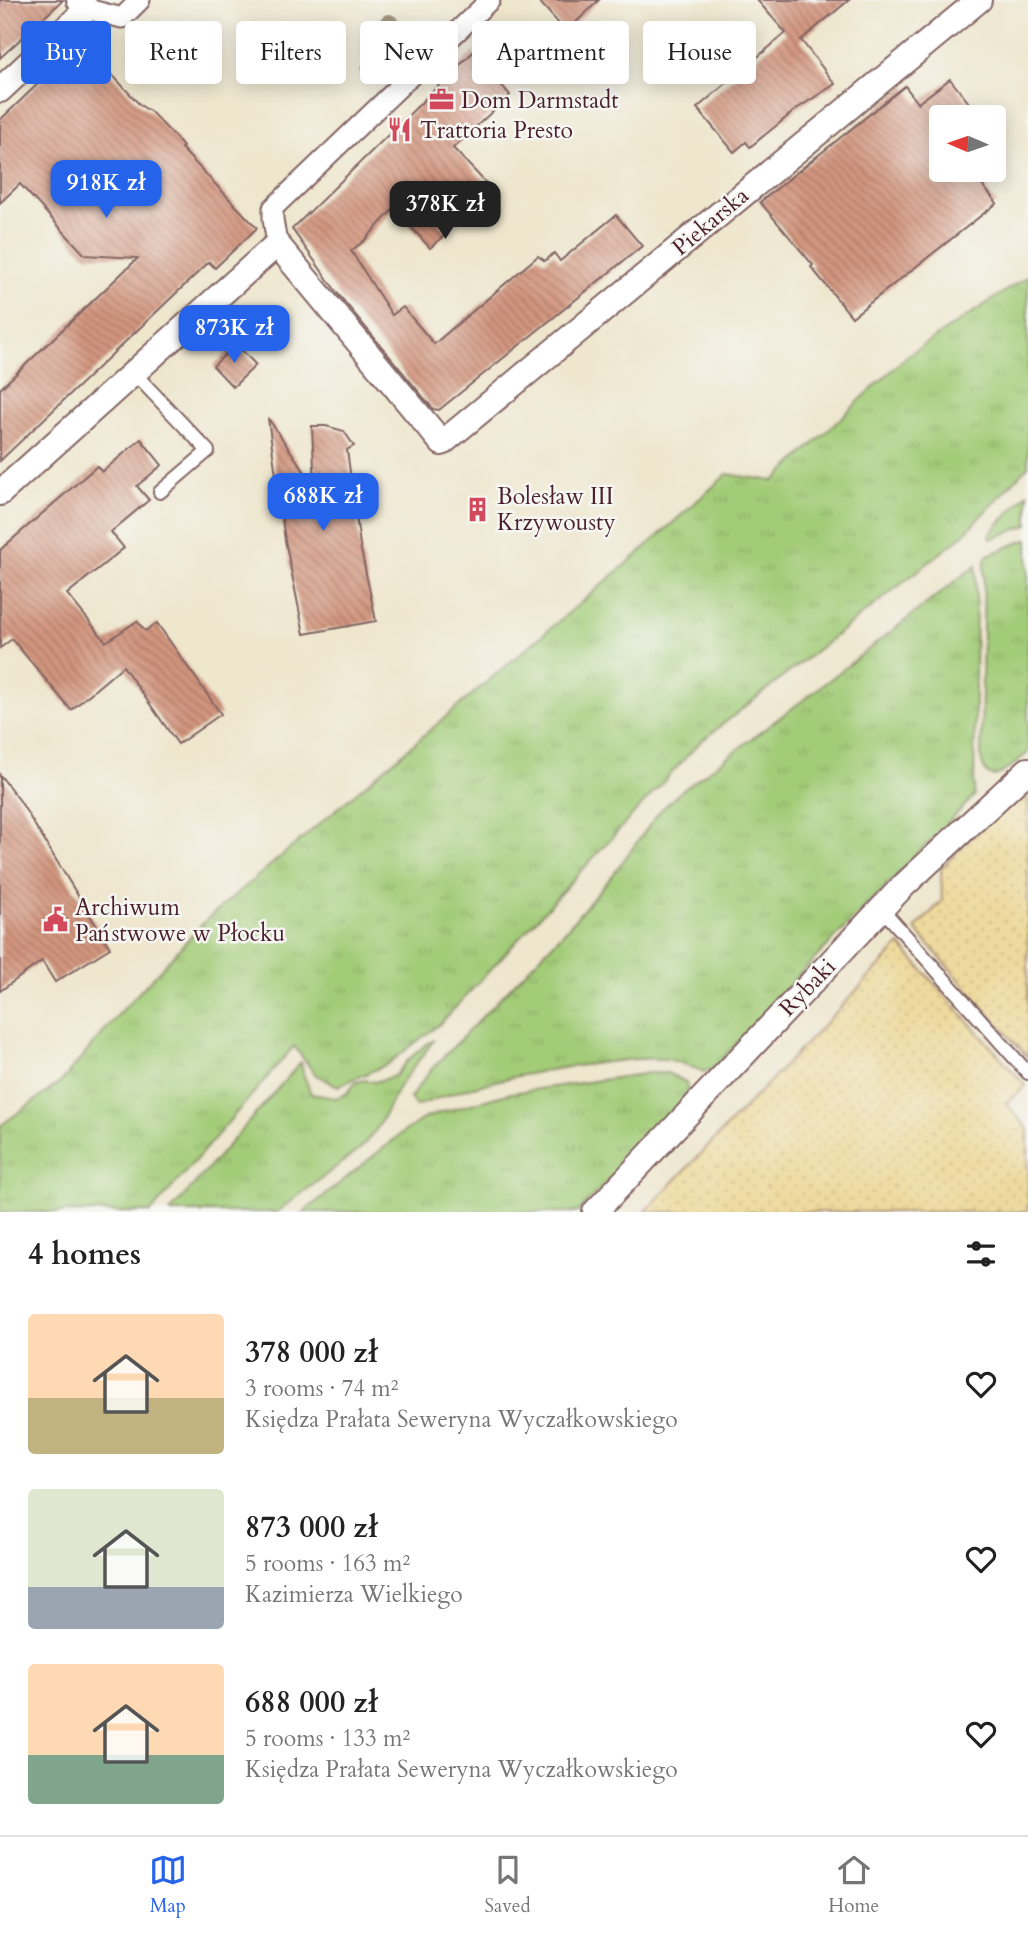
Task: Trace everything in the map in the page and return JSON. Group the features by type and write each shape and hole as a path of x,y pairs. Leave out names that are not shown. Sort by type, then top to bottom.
{"street":[{"path":"0,90 83,4 122,18 140,0"},
{"path":"0,493 277,244 273,208 490,0"},
{"name":"Piekarska","path":"277,244 442,443 979,0"},
{"name":"Rybaki","path":"595,1212 901,888 1028,770"}],"lane":[{"path":"134,373 208,452 160,492"},
{"path":"882,909 1028,1073"}],"green space":[{"path":"1028,276 1028,466 962,536 699,743 442,1022 388,1064 338,1086 316,1075 294,1046 151,1212 0,1212 0,1126 61,1082 119,1014 207,919 637,555 727,474 774,481 907,356"},
{"path":"1028,493 1028,525 991,539 989,535"},
{"path":"1028,539 1028,753 1007,770 994,776 988,774 984,768 981,756 984,566 986,557 990,554"},
{"path":"976,565 974,796 794,980 713,1069 704,1072 674,1061 655,1059 599,1063 506,1078 416,1106 410,1098 430,1071 564,932 612,876 660,811 679,793"},
{"path":"434,1040 400,1085 378,1127 361,1148 277,1212 170,1212 301,1062 311,1094 336,1098 346,1094 356,1082 374,1082 395,1076 408,1060"},
{"path":"650,1073 667,1073 686,1082 688,1091 685,1099 578,1212 304,1212 423,1119 511,1093"}],"sand":[{"path":"1028,787 1028,1058 915,929 942,901 941,869 963,845"},
{"path":"900,945 1026,1086 1006,1103 1028,1129 1028,1212 645,1212"}],"building":[{"path":"0,0 63,0 40,21 21,21 21,39 0,58"},
{"path":"538,0 599,0 577,21 556,21"},
{"path":"757,0 849,0 801,40 835,84 798,108 750,147 746,142 734,152 697,108 725,84 756,84 756,58 786,33"},
{"path":"472,53 472,84 501,84 510,95 453,148 486,183 440,224 447,233 430,248 394,208 364,241 351,251 392,315 403,307 434,344 538,256 545,261 554,253 560,261 616,215 642,246 439,410 433,409 338,294 292,229 440,84 458,84 458,67"},
{"path":"111,74 175,137 183,147 181,148 257,228 215,268 209,262 0,461 0,389 138,258 85,255 20,184 0,203 0,120 38,84 111,84"},
{"path":"950,79 971,105 929,105 929,182 980,182 997,203 852,317 760,202 905,86 918,103"},
{"path":"236,344 256,365 233,387 213,366"},
{"path":"268,418 315,487 312,426 326,426 344,431 354,446 347,450 360,545 376,621 304,634 285,540"},
{"path":"141,439 162,465 137,486 149,500 111,532 124,548 67,594 106,642 137,621 145,631 157,623 221,714 178,744 123,666 71,710 12,639 0,648 0,550 97,466 102,472"},
{"name":"Archiwum Państwowe w Płocku","path":"0,775 20,801 110,948 55,982 42,961 0,991"}],"place":[{"name":"Dom Darmstadt","path":"441,100"},
{"name":"Trattoria Presto","path":"400,130"},
{"name":"Bolesław III Krzywousty","path":"477,509"},
{"name":"Archiwum Państwowe w Płocku","path":"55,920"}]}
